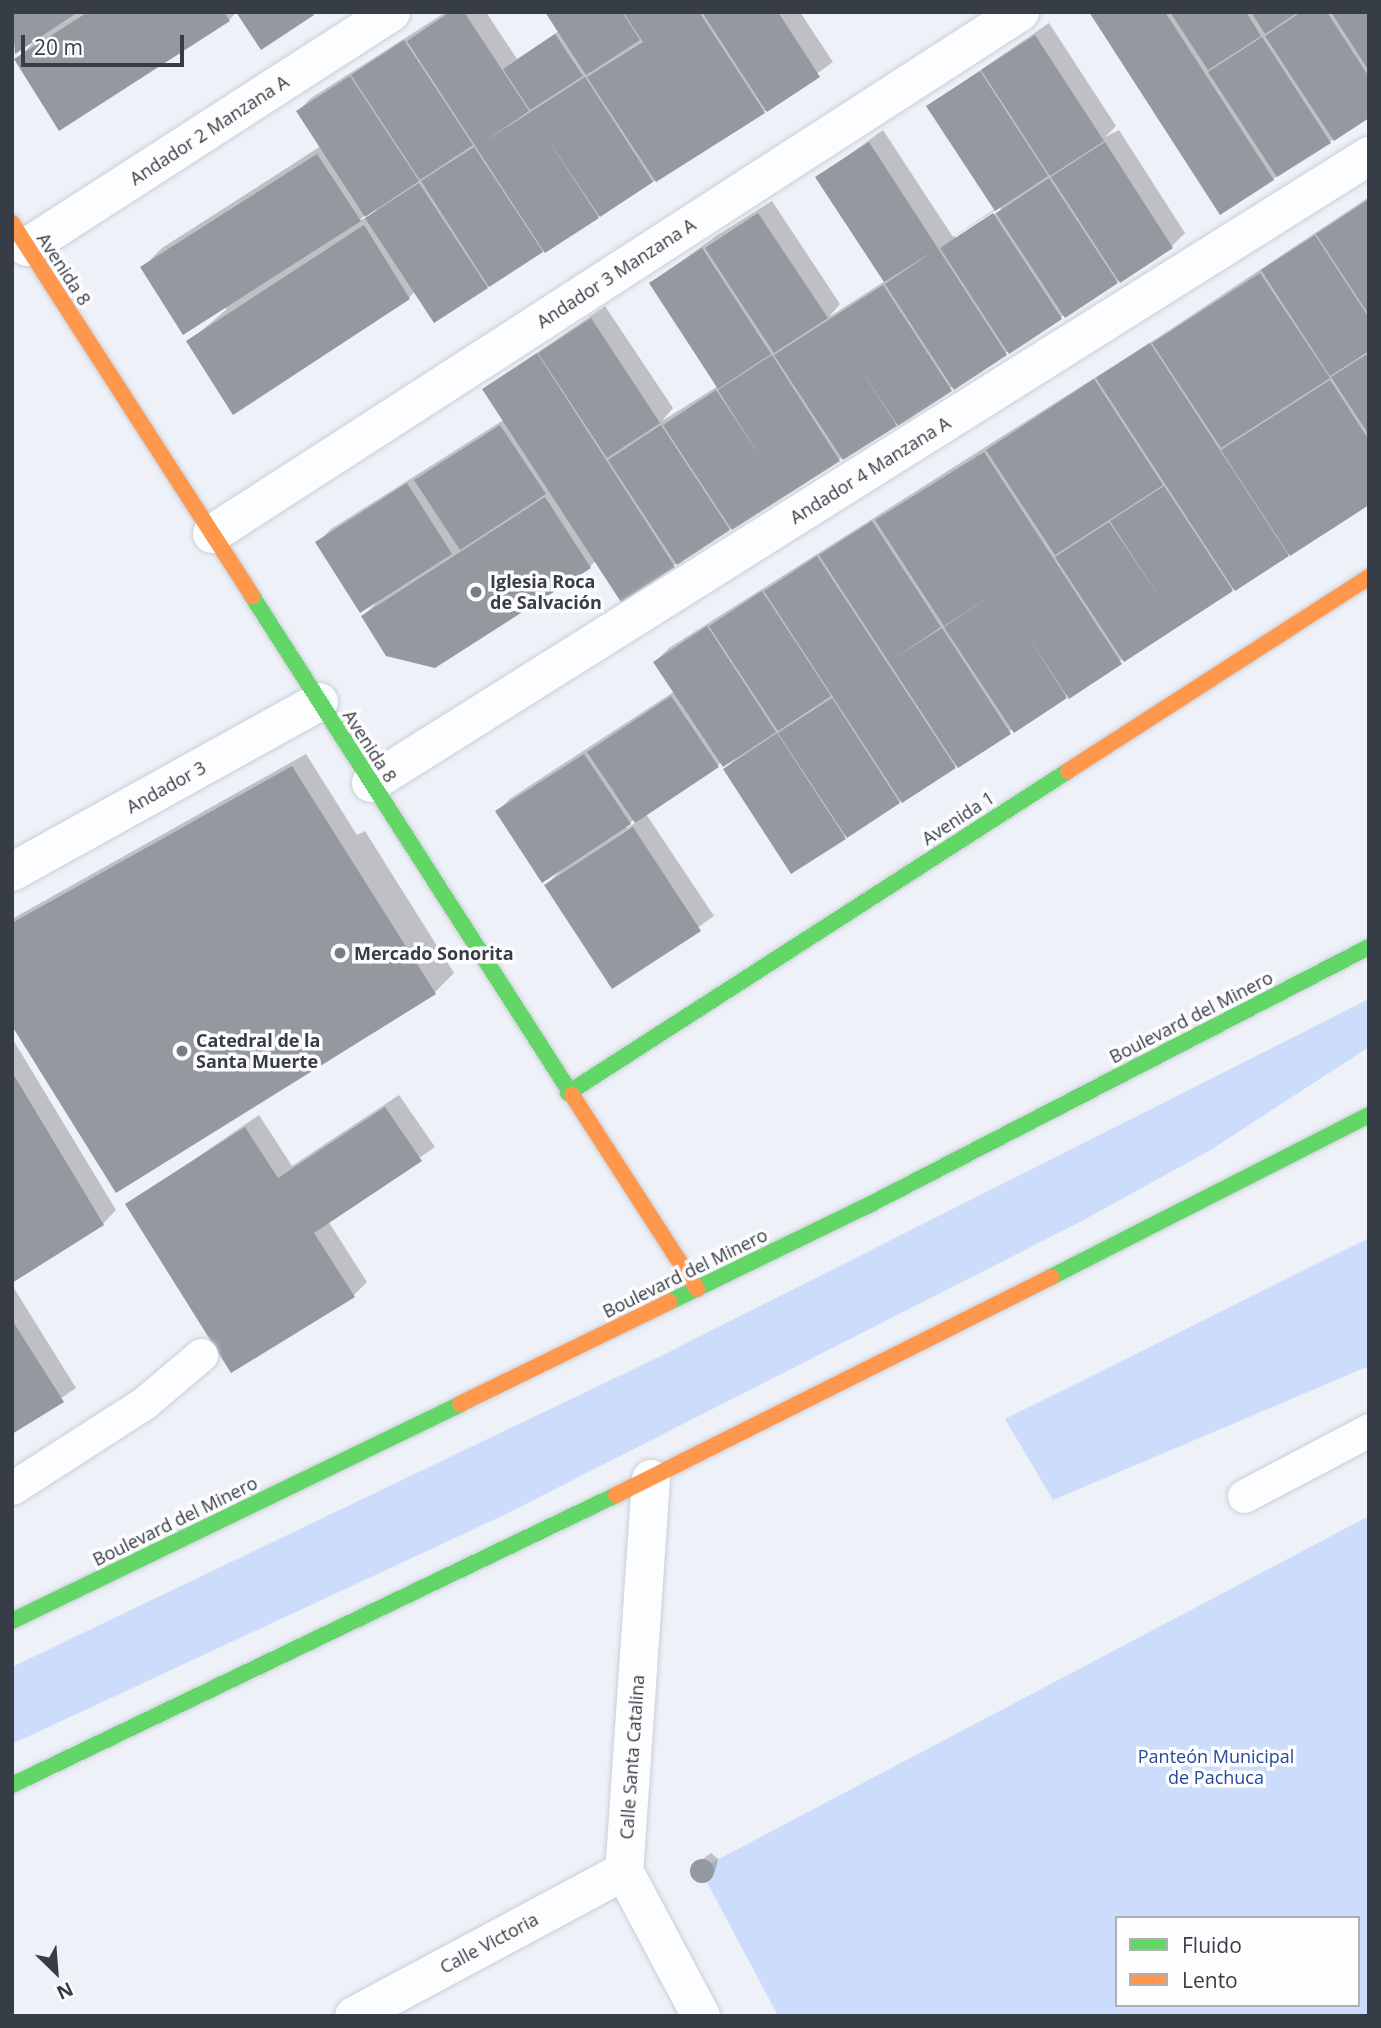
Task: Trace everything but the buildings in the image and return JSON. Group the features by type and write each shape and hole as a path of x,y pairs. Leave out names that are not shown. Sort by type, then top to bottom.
{"main road":[{"name":"Avenida 8","path":"20,235 568,1093 697,1289"},
{"name":"Avenida 1","path":"568,1093 1369,577"},
{"name":"Boulevard del Minero","path":"20,1612 697,1289 1369,947"},
{"path":"12,1785 650,1479 1369,1115"}],"street":[{"name":"Andador 2 Manzana A","path":"20,235 391,12"},
{"name":"Andador 3 Manzana A","path":"212,534 1020,12"},
{"name":"Andador 4 Manzana A","path":"371,783 1369,156"},
{"name":"Andador 3","path":"12,872 319,702"},
{"name":"Calle Santa Catalina","path":"624,1871 650,1479"},
{"name":"Calle Victoria","path":"354,2016 624,1871"},
{"path":"624,1871 701,2016"}],"lane":[{"path":"12,1488 143,1404 201,1355"},
{"path":"1244,1496 1369,1430"}],"green space":[{"path":"1369,999 1369,1047 1209,1151 1078,1223 502,1516 12,1744 12,1667 663,1355"},
{"path":"1369,1238 1369,1366 1053,1500 1005,1419"},
{"name":"Panteón Municipal de Pachuca","path":"1369,1516 1369,2016 778,2016 700,1869"}],"traffic: fast":[{"path":"252,596 572,1095"},
{"path":"568,1093 1068,771"},
{"path":"669,1302 863,1208 1369,947"},
{"path":"1051,1277 1369,1115"},
{"path":"12,1621 460,1404"},
{"path":"12,1785 616,1495"}],"traffic: slow":[{"path":"12,223 252,596"},
{"path":"1068,771 1369,577"},
{"path":"572,1095 697,1289"},
{"path":"616,1495 1051,1277"},
{"path":"460,1404 669,1302"}],"place":[{"name":"Iglesia Roca de Salvación","path":"476,592"},
{"name":"Mercado Sonorita","path":"340,953"},
{"name":"Catedral de la Santa Muerte","path":"182,1051"}]}
